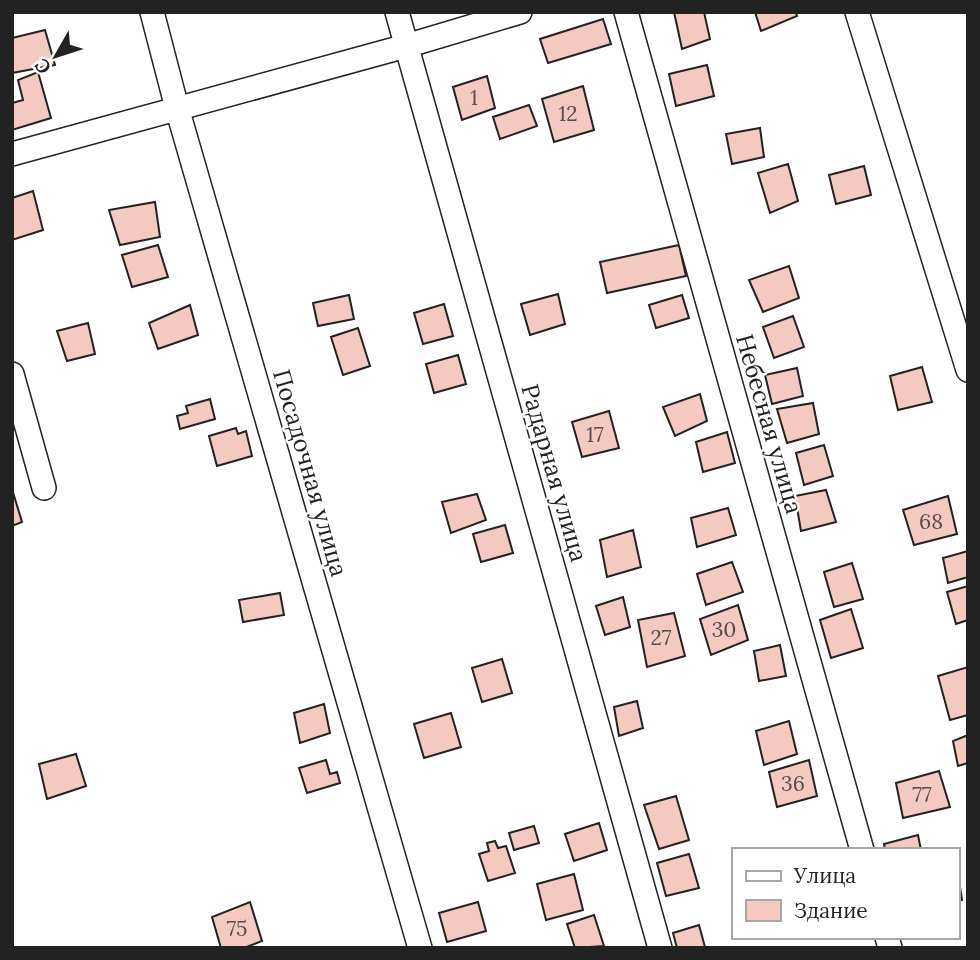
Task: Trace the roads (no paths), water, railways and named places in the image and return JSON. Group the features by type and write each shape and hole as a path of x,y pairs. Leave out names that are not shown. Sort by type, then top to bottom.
{"street":[{"name":"Посадочная улица","path":"152,12 177,108 420,948"},
{"name":"Радарная улица","path":"397,12 660,948"},
{"path":"12,154 407,46 520,12"},
{"name":"Небесная улица","path":"626,12 861,848"},
{"path":"857,12 968,370"},
{"path":"12,374 44,488"}]}
